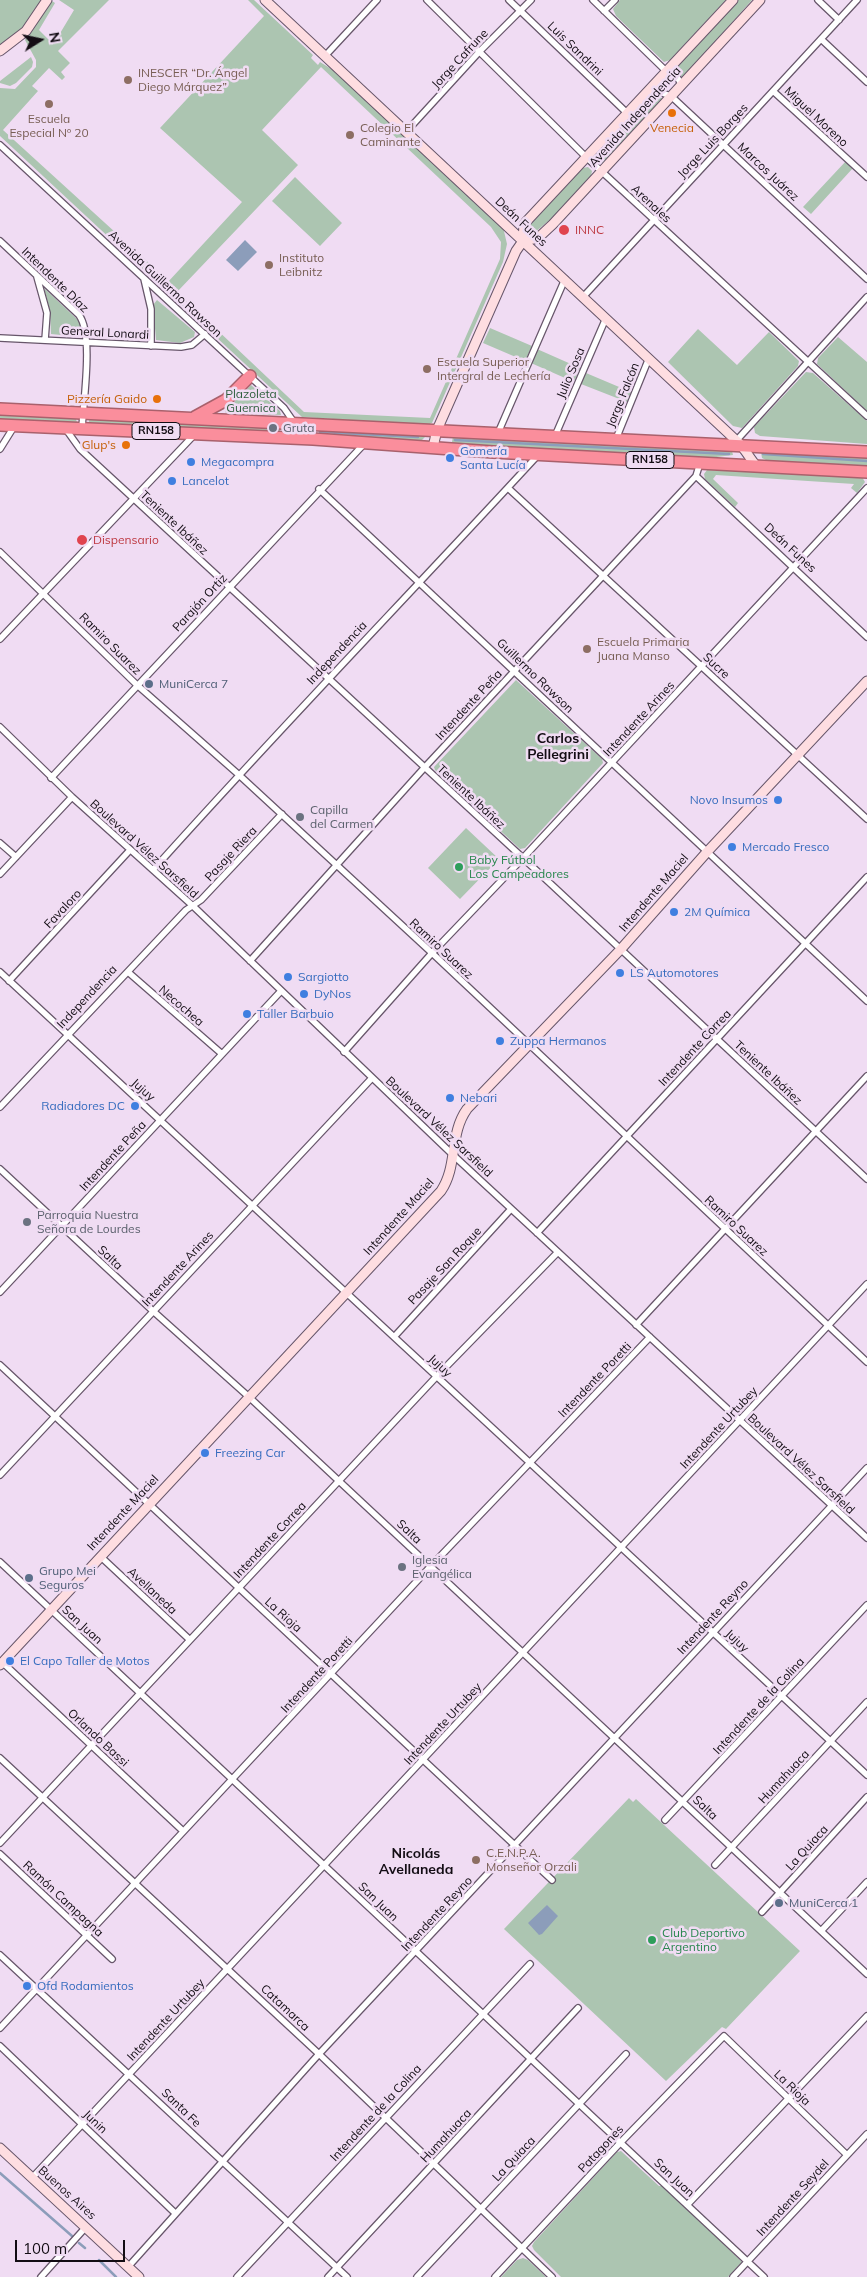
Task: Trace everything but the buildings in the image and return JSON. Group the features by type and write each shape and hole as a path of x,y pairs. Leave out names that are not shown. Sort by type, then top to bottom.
{"highway":[{"path":"193,418 226,400 250,376"},
{"name":"RN158","path":"0,409 616,439 738,443 867,452"},
{"name":"RN158","path":"0,425 313,439 867,472"}],"main road":[{"path":"0,50 30,26 47,0"},
{"name":"Deán Funes","path":"265,0 649,358 738,443 756,466"},
{"name":"Avenida Independencia","path":"438,430 516,251 523,241 524,224 733,0"},
{"name":"Avenida Independencia","path":"523,241 538,238 602,172 760,0"},
{"path":"433,447 438,430"},
{"name":"Intendente Maciel","path":"1,1662 52,1610 148,1504 441,1191 448,1180 460,1118 621,949 707,852 867,681"},
{"name":"Buenos Aires","path":"0,2148 139,2277"}],"street":[{"path":"325,56 377,0"},
{"name":"Arenales","path":"427,0 586,157 867,416"},
{"name":"Luis Sandrini","path":"509,0 627,113"},
{"name":"Jorge Cafrune","path":"406,132 531,0"},
{"path":"593,0 666,71 676,75 681,84"},
{"path":"604,11 615,0"},
{"path":"818,0 839,20"},
{"name":"Jorge Luis Borges","path":"583,297 857,0"},
{"path":"821,39 867,82"},
{"name":"Marcos Juárez","path":"657,81 662,92 670,96 867,279"},
{"name":"Miguel Moreno","path":"773,91 867,177"},
{"name":"Avenida Guillermo Rawson","path":"0,145 250,376 284,408 300,430 313,439"},
{"name":"Intendente Díaz","path":"0,241 82,319 87,332 82,428"},
{"path":"36,275 47,313 45,340"},
{"path":"144,278 151,309 152,346"},
{"path":"498,433 565,280"},
{"path":"738,443 867,297"},
{"name":"Julio Sosa","path":"555,436 606,318"},
{"name":"General Lonardi","path":"0,338 186,346 198,341 205,334"},
{"name":"Jorge Falcón","path":"616,439 649,358"},
{"path":"0,449 15,426"},
{"name":"Teniente Ibáñez","path":"65,428 80,449 133,499 524,858 867,1179"},
{"path":"0,639 196,433"},
{"name":"Parajón Ortiz","path":"51,778 365,442"},
{"name":"Independencia","path":"153,870 238,774 330,680 540,454"},
{"name":"Intendente Peña","path":"250,960 424,767 696,476 700,463"},
{"name":"Deán Funes","path":"696,476 867,637"},
{"name":"Sucre","path":"508,488 867,819"},
{"name":"Intendente Arines","path":"344,1052 432,953 524,858 867,488"},
{"name":"Guillermo Rawson","path":"320,490 867,1001"},
{"name":"Ramiro Suarez","path":"0,552 137,685 238,774 432,953 626,1138 867,1362"},
{"name":"Boulevard Vélez Sarsfield","path":"0,727 51,778 193,906 452,1154 867,1538"},
{"path":"0,874 72,797"},
{"name":"Pasaje Riera","path":"193,906 201,900 282,814"},
{"path":"0,843 16,857"},
{"name":"Favaloro","path":"9,981 130,850"},
{"name":"Intendente Correa","path":"537,1233 867,877"},
{"name":"Independencia","path":"0,1107 186,910 193,906"},
{"name":"Jujuy","path":"0,972 867,1775"},
{"name":"Necochea","path":"128,972 222,1054"},
{"name":"Intendente Peña","path":"0,1292 281,991"},
{"path":"636,1325 867,1076"},
{"name":"Intendente Arines","path":"0,1475 372,1078"},
{"path":"858,1085 867,1086"},
{"name":"Salta","path":"0,1169 524,1652 867,1974"},
{"name":"Pasaje San Roque","path":"394,1337 512,1209"},
{"name":"Intendente Correa","path":"0,1843 436,1376 558,1252"},
{"name":"Intendente Urtubey","path":"32,2178 867,1284"},
{"name":"Intendente Poretti","path":"0,2028 88,1936 183,1831 431,1566 650,1337"},
{"name":"La Rioja","path":"0,1365 552,1880"},
{"name":"Intendente Reyno","path":"128,2267 319,2054 867,1468"},
{"name":"Avellaneda","path":"100,1556 190,1640"},
{"name":"San Juan","path":"0,1562 764,2277"},
{"name":"Intendente de la Colina","path":"666,1820 867,1605"},
{"name":"Orlando Bassi","path":"1,1662 183,1831"},
{"name":"Humahuaca","path":"715,1866 867,1702"},
{"name":"Catamarca","path":"0,1758 228,1968 552,2277"},
{"name":"La Quiaca","path":"762,1912 867,1797"},
{"name":"Ramón Campagna","path":"0,1854 112,1958"},
{"path":"822,1930 867,1882"},
{"name":"Santa Fe","path":"0,1955 130,2073 222,2162 346,2277"},
{"name":"Intendente de la Colina","path":"237,2277 530,1964"},
{"name":"Humahuaca","path":"328,2277 578,2008"},
{"path":"688,2204 867,2016"},
{"name":"La Rioja","path":"724,2036 847,2154"},
{"name":"Patagones","path":"495,2277 621,2142 724,2036"},
{"name":"Junin","path":"0,2046 176,2214"},
{"name":"La Quiaca","path":"417,2277 626,2054"},
{"name":"Intendente Seydel","path":"733,2277 867,2134"},
{"path":"41,2277 86,2227"}],"green space":[{"path":"0,0 42,0 27,24 0,45"},
{"path":"59,0 109,0 58,51 70,63 61,72 65,77 62,80 49,68 32,86 38,91 3,130 161,274 160,276 167,283 242,202 160,128 264,16 248,0 254,0 313,55 311,58 318,65 320,62 341,75 503,227 507,244 503,262 432,423 427,425 302,417 0,136 0,88 15,89 36,67 36,60 25,40 52,1 55,3 39,30 49,40 56,40 74,10","holes":["321,67 491,227 501,242 500,259 430,418 304,412 177,292 298,165 262,130"]},
{"path":"620,0 726,0 670,60 664,62 616,16 613,9"},
{"path":"738,0 752,0 683,78 674,69"},
{"path":"31,57 32,67 16,83 10,86 0,83 0,81"},
{"path":"655,90 657,95 663,99 604,163 597,163 594,159 595,155"},
{"path":"846,161 853,168 811,214 803,207"},
{"path":"588,167 592,171 591,176 552,218 531,234 528,231 528,227 583,168"},
{"path":"295,177 342,223 320,246 272,201"},
{"path":"44,288 79,321 82,327 80,337 51,334 50,311"},
{"path":"157,300 195,332 194,337 180,343 156,340 153,305"},
{"path":"490,328 532,346 525,361 483,343"},
{"path":"698,329 737,365 769,332 799,361 798,366 742,428 733,426 668,362"},
{"path":"838,337 867,362 867,411 817,364 818,358"},
{"path":"537,349 580,368 574,382 531,363"},
{"path":"806,372 813,373 867,421 867,444 760,436 755,433 754,427"},
{"path":"586,373 631,392 627,402 581,384"},
{"name":"Plazoleta Guernica","path":"251,385 280,411 281,415 226,413 225,411"},
{"path":"0,413 75,417 77,422 76,424 0,421"},
{"path":"89,419 280,427 280,432 89,425"},
{"path":"333,431 426,436 422,440 415,441 338,437"},
{"path":"453,436 732,451 733,455 700,459 455,444 452,442"},
{"path":"761,452 867,456 867,468 770,462 762,458"},
{"path":"707,470 857,476 862,477 865,482 857,493 851,488 854,484 716,475 713,479 738,503 735,507 705,479 704,474"},
{"path":"516,680 602,759 603,763 525,848 520,849 434,767"},
{"path":"466,828 499,859 460,899 428,868"},
{"name":"Club Deportivo Argentino","path":"629,1798 633,1802 636,1799 800,1951 726,2029 722,2027 666,2081 504,1929"},
{"path":"621,2151 659,2186 664,2186 742,2262 728,2277 561,2277 534,2250 532,2246 534,2242 617,2152"},
{"path":"523,2258 528,2260 546,2277 501,2277 517,2260"}],"water":[{"path":"245,240 257,252 238,271 226,260"},
{"path":"547,1905 558,1916 539,1935 528,1923"}],"waterway":[{"path":"320,432 418,437"},
{"path":"455,440 729,454"},
{"path":"763,454 867,461"},
{"path":"0,2173 72,2236"},
{"path":"79,2243 85,2248"},
{"path":"99,2260 116,2277"}],"place":[{"name":"INESCER “Dr. Ángel Diego Márquez”","path":"128,80"},
{"name":"Escuela Especial Nº 20","path":"49,104"},
{"name":"Venecia","path":"672,113"},
{"name":"Colegio El Caminante","path":"350,135"},
{"name":"INNC","path":"564,230"},
{"name":"Instituto Leibnitz","path":"269,265"},
{"name":"Escuela Superior Intergral de Lechería","path":"427,369"},
{"name":"Pizzería Gaido","path":"157,399"},
{"name":"Gruta","path":"273,428"},
{"name":"Glup's","path":"126,445"},
{"name":"Gomería Santa Lucía","path":"450,458"},
{"name":"Megacompra","path":"191,462"},
{"name":"Lancelot","path":"172,481"},
{"name":"Dispensario","path":"82,540"},
{"name":"Escuela Primaria Juana Manso","path":"587,649"},
{"name":"MuniCerca 7","path":"149,684"},
{"name":"Novo Insumos","path":"778,800"},
{"name":"Capilla del Carmen","path":"300,817"},
{"name":"Mercado Fresco","path":"732,847"},
{"name":"Baby Fútbol Los Campeadores","path":"459,867"},
{"name":"2M Química","path":"674,912"},
{"name":"LS Automotores","path":"620,973"},
{"name":"Sargiotto","path":"288,977"},
{"name":"DyNos","path":"304,994"},
{"name":"Taller Barbuio","path":"247,1014"},
{"name":"Zuppa Hermanos","path":"500,1041"},
{"name":"Nebari","path":"450,1098"},
{"name":"Radiadores DC","path":"135,1106"},
{"name":"Parroquia Nuestra Señora de Lourdes","path":"27,1222"},
{"name":"Freezing Car","path":"205,1453"},
{"name":"Iglesia Evangélica","path":"402,1567"},
{"name":"Grupo Mei Seguros","path":"29,1578"},
{"name":"El Capo Taller de Motos","path":"10,1661"},
{"name":"C.E.N.P.A. Monseñor Orzali","path":"476,1860"},
{"name":"MuniCerca 1","path":"779,1903"},
{"name":"Club Deportivo Argentino","path":"652,1940"},
{"name":"Ofd Rodamientos","path":"27,1986"}],"district":[{"name":"Carlos Pellegrini","path":"558,748"},
{"name":"Nicolás Avellaneda","path":"416,1862"}]}
